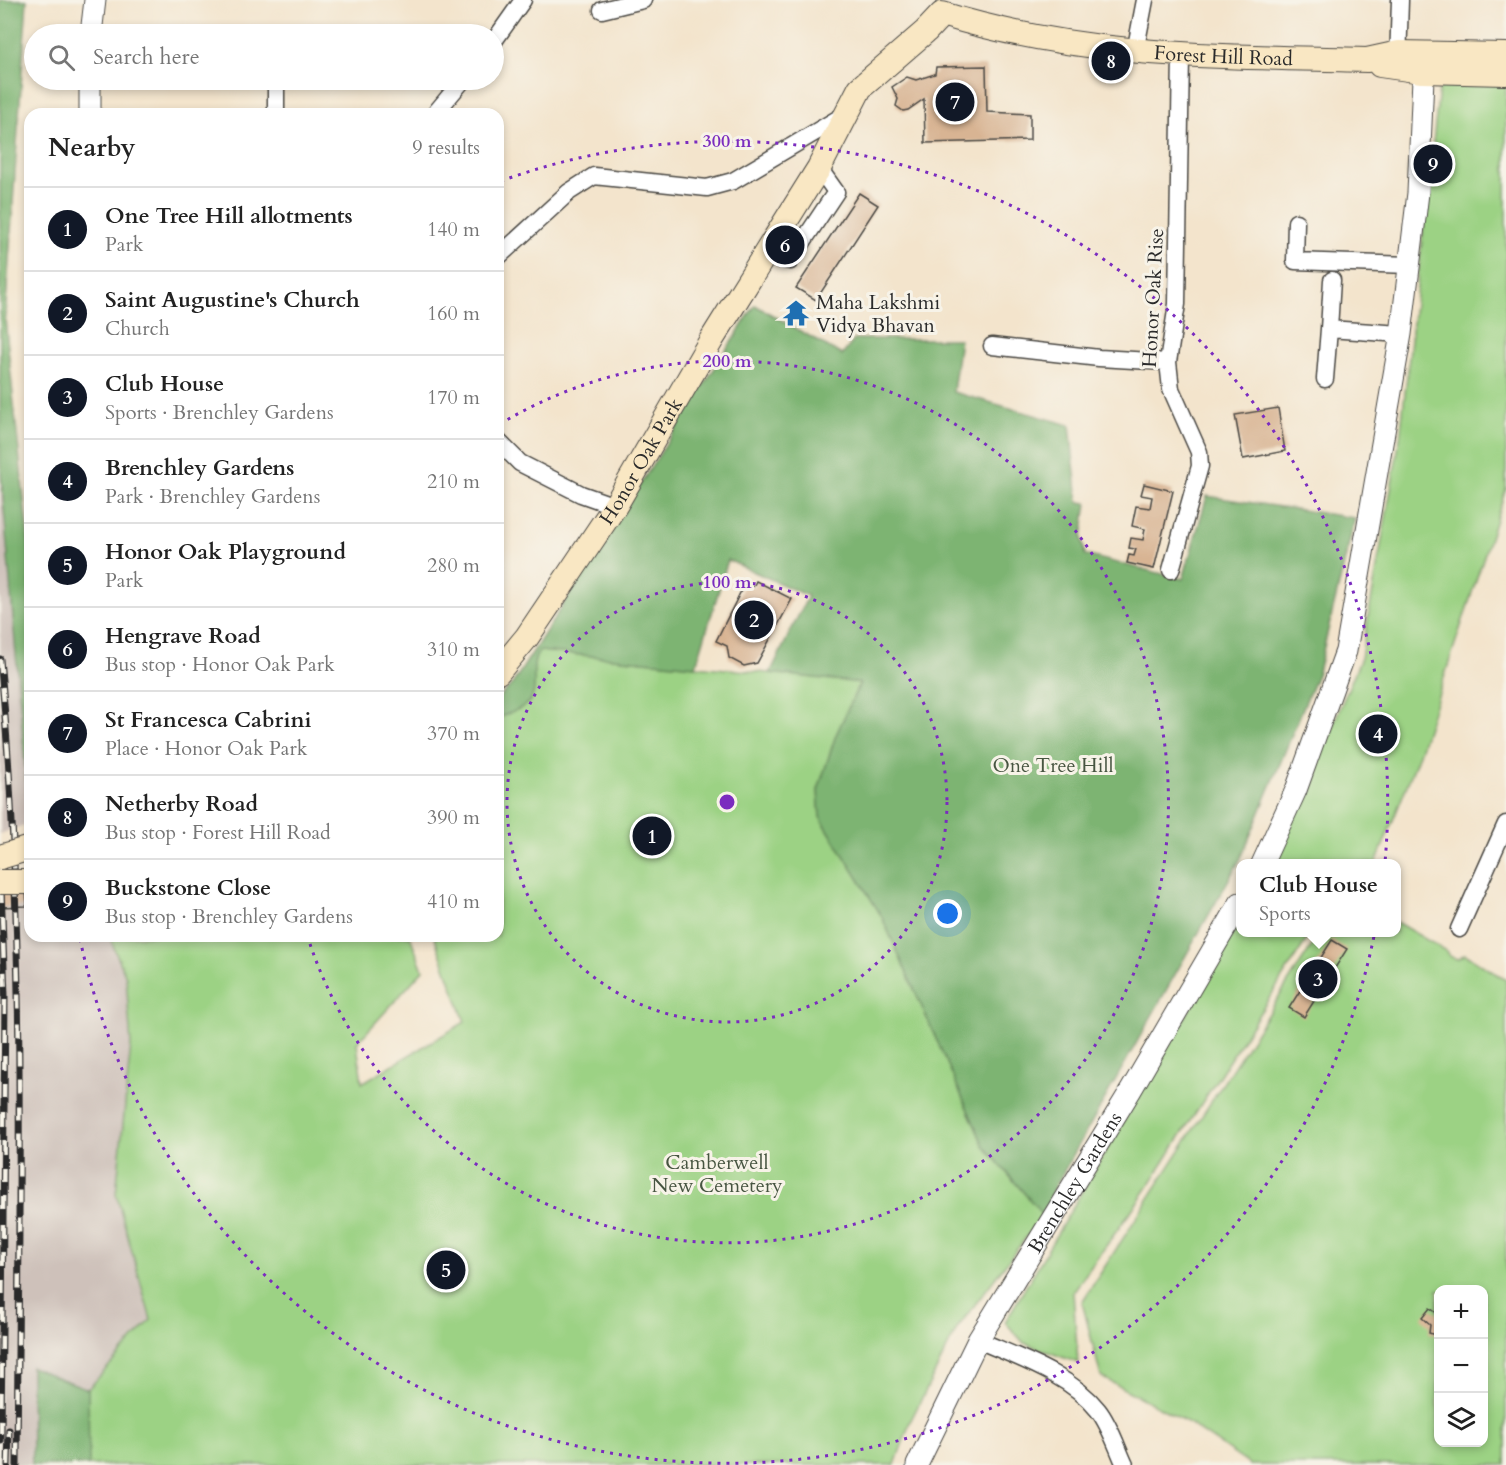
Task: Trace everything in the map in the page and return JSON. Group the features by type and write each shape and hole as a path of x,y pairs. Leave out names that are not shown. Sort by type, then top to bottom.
{"main road":[{"name":"Forest Hill Road","path":"940,7 988,28 1047,40 1135,52 1423,62 1506,73"},
{"name":"Honor Oak Park","path":"504,665 527,637 615,506 763,256 819,168 860,88 926,31 940,7"},
{"name":"Forest Hill Road","path":"1423,62 1506,55"},
{"path":"0,856 24,850"},
{"path":"0,882 24,882"}],"street":[{"path":"92,24 95,0"},
{"path":"504,27 523,0"},
{"path":"602,10 643,0"},
{"path":"1135,52 1145,0"},
{"path":"1398,61 1400,0"},
{"name":"Honor Oak Rise","path":"1171,570 1200,466 1199,452 1171,389 1168,362 1177,304 1181,55"},
{"path":"1264,859 1296,790 1346,651 1401,334 1418,182 1423,62"},
{"path":"90,90 90,108"},
{"path":"276,90 276,108"},
{"path":"440,108 455,90"},
{"path":"504,252 569,192 594,176 707,188 733,181 847,113"},
{"path":"1296,222 1295,261 1409,265"},
{"path":"1325,379 1332,280"},
{"path":"1329,329 1401,334"},
{"path":"992,346 1099,358 1168,362"},
{"path":"504,447 520,463 580,494 615,506"},
{"path":"1459,929 1506,824"},
{"name":"Brenchley Gardens","path":"917,1465 978,1340 1137,1080 1236,910"},
{"path":"978,1340 1055,1376 1090,1402 1100,1412 1125,1465"}],"shaded area":[{"path":"0,461 24,751 24,825 0,834"},
{"path":"24,889 24,942 111,942 126,977 131,1045 116,1194 151,1320 88,1389 32,1368 32,1465 0,1465 0,890"}],"green space":[{"path":"0,0 27,0 5,319 24,499 24,751 0,461"},
{"path":"1506,79 1506,489 1417,760 1378,859 1270,859 1309,782 1361,658 1400,438 1439,89 1443,83"},
{"name":"One Tree Hill","path":"755,305 842,355 855,339 960,339 953,392 1070,425 1078,502 1087,503 1082,538 1085,555 1183,579 1207,496 1355,518 1318,672 1241,858 1236,859 1236,867 1055,1187 1043,1215 984,1146 881,915 820,817 818,790 836,735 860,683 770,673 808,596 728,560 696,666 540,651 534,662 534,690 529,702 504,716 504,693 513,683"},
{"name":"Camberwell New Cemetery","path":"540,651 860,682 836,735 818,790 820,817 881,915 984,1146 1043,1215 958,1327 910,1422 895,1465 88,1465 88,1389 151,1320 116,1194 131,1045 126,977 111,942 412,942 423,970 357,1043 362,1083 465,1022 436,942 504,942 504,715 523,707 536,656"},
{"path":"1401,925 1446,951 1449,956 1457,959 1465,954 1506,980 1506,1465 1250,1465 1184,1420 1101,1377 1082,1302 1317,937 1401,937"},
{"path":"1236,926 1236,937 1308,937 1146,1190 1073,1292 1078,1363 1024,1343 1005,1322 1220,958"},
{"path":"31,1367 88,1389 89,1465 32,1465"}],"building":[{"path":"986,66 987,112 1030,114 1030,140 925,143 924,99 908,110 903,111 896,106 898,99 892,87 907,77 916,80 935,74 936,67"},
{"path":"859,193 878,205 816,300 796,288"},
{"path":"1278,408 1285,451 1243,459 1235,415"},
{"path":"1144,484 1173,491 1154,569 1127,563 1129,555 1134,556 1136,549 1129,548 1131,538 1143,540 1145,529 1132,526 1136,506 1150,508 1152,497 1141,495"},
{"path":"756,581 792,599 757,663 744,666 729,658 727,646 716,641 745,583 753,587"},
{"path":"24,889 24,906 0,907 0,890"},
{"path":"1332,940 1347,949 1304,1017 1289,1008"},
{"path":"1430,1308 1434,1311 1434,1335 1429,1333 1430,1325 1422,1318"}],"railway":[{"path":"0,659 14,860 17,961 19,1062 17,1465"},
{"path":"0,860 5,996 1,1441"},
{"path":"8,1465 9,1430"}],"place":[{"name":"Netherby Road","path":"1111,61"},
{"name":"St Francesca Cabrini","path":"955,102"},
{"name":"Buckstone Close","path":"1433,164"},
{"name":"Hengrave Road","path":"785,245"},
{"name":"Maha Lakshmi Vidya Bhavan","path":"796,313"},
{"name":"Saint Augustine's Church","path":"754,620"},
{"name":"Brenchley Gardens","path":"1378,734"},
{"name":"One Tree Hill allotments","path":"652,836"},
{"name":"Club House","path":"1318,979"},
{"name":"Honor Oak Playground","path":"446,1270"}]}
